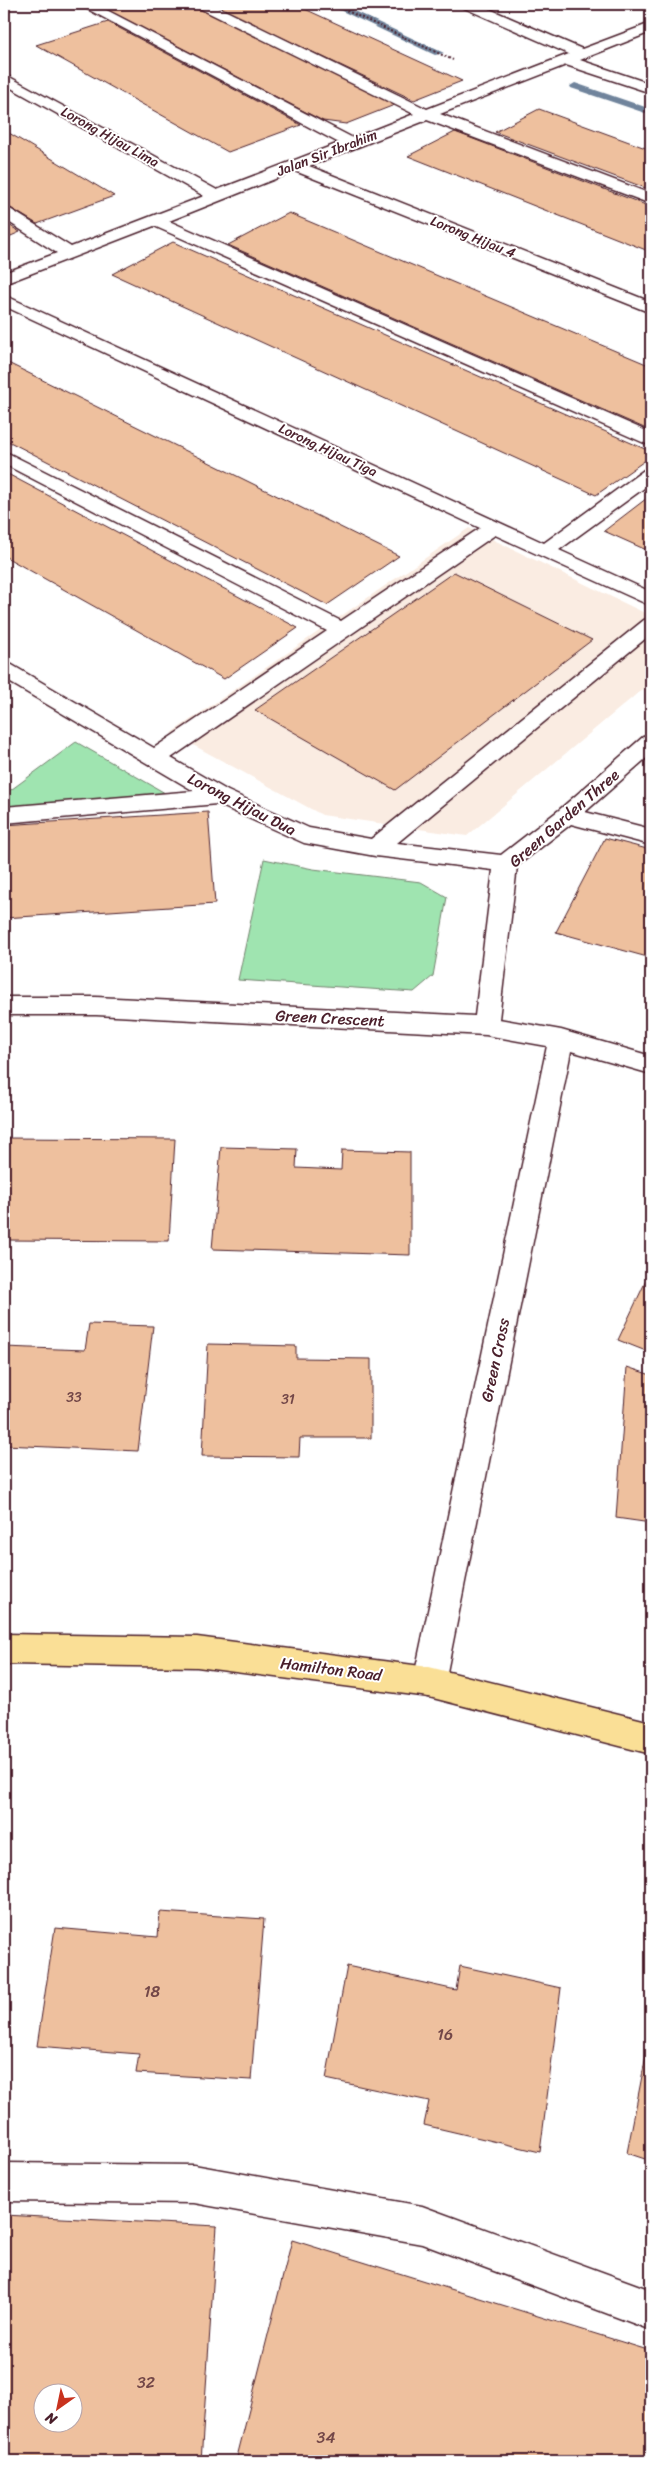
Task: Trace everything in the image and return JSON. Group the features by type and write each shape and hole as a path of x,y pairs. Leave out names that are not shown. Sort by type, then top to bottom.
{"main road":[{"name":"Hamilton Road","path":"4,1649 196,1652 429,1682 651,1738"}],"street":[{"path":"84,4 351,143"},
{"path":"202,4 428,115 651,199"},
{"path":"467,4 582,54"},
{"name":"Jalan Sir Ibrahim","path":"4,279 651,28"},
{"path":"566,60 651,89"},
{"name":"Lorong Hijau Lima","path":"4,78 216,196"},
{"name":"Lorong Hijau 4","path":"295,166 651,308"},
{"path":"4,212 69,253"},
{"path":"154,220 651,440"},
{"name":"Lorong Hijau Tiga","path":"4,300 651,600"},
{"path":"4,457 342,630"},
{"path":"545,551 651,474"},
{"path":"155,758 494,527"},
{"path":"375,848 651,624"},
{"name":"Lorong Hijau Dua","path":"4,670 220,796 304,835 375,848 506,863"},
{"name":"Green Garden Three","path":"486,1026 506,863 567,815 651,742"},
{"path":"4,815 220,796"},
{"path":"567,815 651,837"},
{"name":"Green Crescent","path":"4,1006 96,1006 486,1026 561,1039 651,1065"},
{"name":"Green Cross","path":"429,1682 561,1039"},
{"path":"4,2182 194,2184 422,2225 651,2310"}],"path":[{"path":"332,4 506,85"}],"shaded area":[{"path":"469,528 651,616 651,682 467,836 322,815 171,733"}],"green space":[{"path":"76,742 165,793 4,807 4,795"},
{"path":"264,859 313,869 421,882 447,897 433,976 414,992 238,980"}],"building":[{"path":"96,4 195,4 397,104 346,124 323,121"},
{"path":"211,4 294,4 462,81 414,100"},
{"path":"108,22 301,125 228,152 36,45"},
{"path":"539,109 651,150 651,190 495,132"},
{"path":"4,130 114,196 37,224 4,204"},
{"path":"455,132 651,207 651,252 408,156"},
{"path":"289,213 651,366 651,431 228,245"},
{"path":"4,222 20,232 4,239"},
{"path":"173,242 645,449 650,457 596,495 112,274"},
{"path":"4,361 399,556 327,605 4,439"},
{"path":"4,472 298,628 224,679 4,556"},
{"path":"651,495 651,552 604,531"},
{"path":"454,572 592,640 395,790 255,710"},
{"path":"208,812 215,904 4,918 4,825"},
{"path":"605,838 651,850 651,958 556,932"},
{"path":"4,1138 175,1139 169,1241 4,1240"},
{"path":"221,1147 297,1149 296,1168 341,1170 342,1150 410,1152 410,1255 212,1249"},
{"path":"651,1270 651,1353 618,1340"},
{"path":"89,1324 153,1326 138,1451 4,1445 4,1347 85,1350"},
{"path":"208,1344 296,1346 296,1358 371,1359 371,1438 300,1438 299,1457 202,1456"},
{"path":"627,1367 651,1375 651,1523 616,1518"},
{"path":"160,1912 264,1919 251,2080 136,2073 139,2054 37,2046 55,1928 158,1937"},
{"path":"347,1966 456,1990 460,1966 561,1988 540,2152 424,2125 429,2101 326,2079"},
{"path":"651,2036 651,2161 627,2153"},
{"path":"4,2215 217,2226 201,2461 4,2461"},
{"path":"292,2240 651,2351 651,2461 236,2461"}],"waterway":[{"path":"332,4 439,53"},
{"path":"575,86 651,112"}]}
